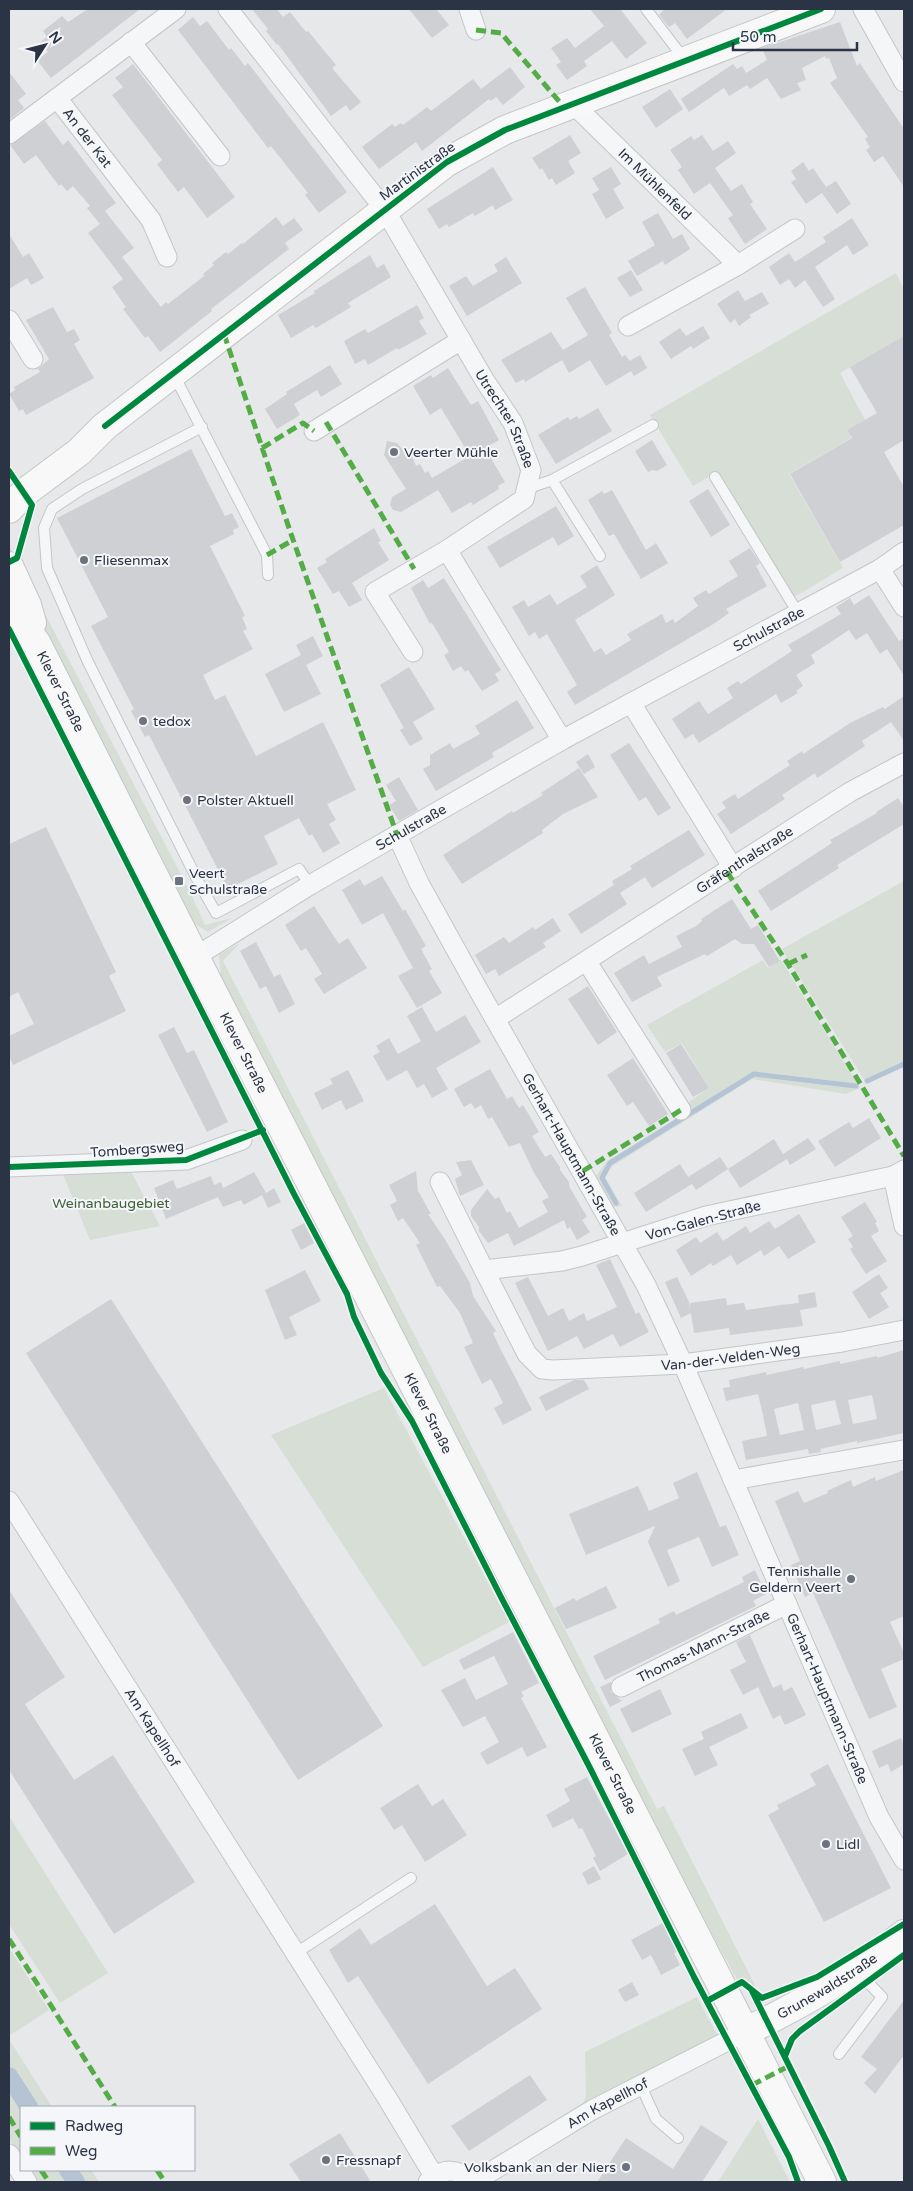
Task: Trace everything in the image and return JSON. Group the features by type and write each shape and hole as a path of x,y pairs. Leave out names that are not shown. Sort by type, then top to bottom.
{"main road":[{"name":"Martinistraße","path":"9,509 24,493 79,452 105,426 447,162 505,130 821,9"},
{"name":"Martinistraße","path":"9,480 72,440 105,426"},
{"name":"Klever Straße","path":"9,566 27,605 38,644"},
{"name":"Klever Straße","path":"9,605 38,644 195,957 822,2182"},
{"name":"Grunewaldstraße","path":"745,2032 856,1970 904,1934"}],"street":[{"name":"An der Kat","path":"167,257 151,220 57,98 176,9"},
{"path":"228,9 385,210"},
{"path":"469,9 476,30"},
{"path":"863,9 904,82"},
{"path":"132,42 220,156"},
{"path":"9,134 57,98"},
{"name":"Im Mühlenfeld","path":"572,103 738,265"},
{"name":"Utrechter Straße","path":"385,210 512,423 531,470 524,499 447,550 375,592 412,652"},
{"path":"628,326 738,265 795,229"},
{"path":"9,320 33,359"},
{"path":"314,431 461,340"},
{"path":"447,550 562,740"},
{"name":"Schulstraße","path":"195,957 310,885 562,740 880,568 904,552"},
{"path":"880,568 904,607"},
{"path":"632,703 733,868"},
{"name":"Gräfenthalstraße","path":"495,1019 587,962 850,792 904,763"},
{"name":"Gerhart-Hauptmann-Straße","path":"397,836 419,883 646,1285 683,1364 880,1817 904,1860"},
{"path":"587,962 681,1110"},
{"name":"Tombergsweg","path":"9,1167 186,1160 242,1140"},
{"name":"Von-Galen-Straße","path":"484,1270 562,1261 706,1216 899,1173 904,1226"},
{"path":"440,1182 484,1270"},
{"name":"Van-der-Velden-Weg","path":"484,1270 527,1354 542,1369 683,1364 842,1342 904,1330"},
{"path":"732,1480 903,1450"},
{"name":"Am Kapellhof","path":"9,1501 389,2101 431,2179 444,2171 455,2171 465,2175 473,2182 592,2110 745,2032"},
{"name":"Thomas-Mann-Straße","path":"621,1687 787,1604"},
{"path":"9,2154 27,2182"}],"lane":[{"path":"646,9 685,60"},
{"path":"174,374 267,555 268,575"},
{"path":"526,489 552,480 653,425"},
{"path":"202,427 82,489 52,509 44,528 47,568 88,662 216,913 299,869 310,885"},
{"path":"715,477 798,613"},
{"path":"552,480 600,556"},
{"path":"296,1953 411,1878"},
{"path":"839,2054 882,1997 856,1970"},
{"path":"641,2086 656,2119 678,2138"}],"green space":[{"path":"896,273 904,290 904,336 840,373 865,420 847,430 851,438 789,474 843,568 786,602 710,476 693,486 650,415"},
{"path":"9,545 189,890 205,925 232,918 208,932 190,921 103,753 13,567"},
{"path":"904,881 904,1067 867,1084 782,949"},
{"path":"240,943 223,961 657,1809 664,1806 759,1993 738,1981 646,1815 222,986 219,955"},
{"path":"763,960 768,968 781,960 860,1088 846,1094 752,1079 611,1167 605,1177 622,1206 613,1207 596,1176 607,1161 686,1112 683,1106 709,1088 682,1043 665,1052 647,1025"},
{"name":"Weinanbaugebiet","path":"130,1170 160,1226 90,1240 62,1172"},
{"path":"384,1388 509,1622 423,1667 271,1435"},
{"path":"9,1816 108,1973 60,2003 9,1924"},
{"path":"9,1948 49,2010 9,2036"},
{"path":"697,1997 722,2044 577,2119 586,2096 585,2052"},
{"path":"9,2039 51,2106 20,2106 20,2156 9,2138"},
{"path":"758,2119 790,2182 718,2182"},
{"path":"30,2171 92,2171 99,2182 37,2182"}],"building":[{"path":"88,9 140,9 51,78 37,60 48,52 40,42 47,37 43,31 62,16 68,22"},
{"path":"252,9 277,9 283,17 290,12 336,65 332,68 361,102 350,111 346,105 331,116 278,44 266,31 268,29"},
{"path":"409,9 436,9 449,25 432,38"},
{"path":"590,9 620,9 647,43 626,59 612,41 584,61 587,66 567,80 556,65 561,62 551,48 567,38 575,48 604,26"},
{"path":"664,9 727,9 687,39 675,23 669,27 659,15"},
{"path":"193,17 200,26 207,21 229,50 231,48 245,66 248,63 347,192 319,213 305,195 308,193 271,146 268,148 178,30"},
{"path":"840,22 857,66 860,63 904,129 904,187 883,156 874,162 866,150 870,147 865,139 868,137 830,83 837,78 829,58 826,59 825,56 802,68 806,80 797,83 801,90 781,99 767,78 750,89 747,85 729,96 724,88 689,112 681,99 733,64 737,69 742,66 746,73 767,60 762,48"},
{"path":"133,64 235,197 207,218 184,187 178,192 157,164 162,160 112,95 123,87 115,78"},
{"path":"510,67 525,87 503,105 496,97 491,101 489,99 422,151 416,142 379,169 362,147 392,124 395,127 401,123 403,125 427,107 431,111 473,79 481,89"},
{"path":"9,72 26,94 18,100 24,108 9,120"},
{"path":"670,89 683,109 656,128 642,107"},
{"path":"45,121 63,145 68,140 116,203 105,211 134,248 122,257 161,307 166,302 168,304 204,276 203,274 214,265 212,263 226,252 228,254 243,244 276,217 283,226 294,218 303,230 285,243 289,249 211,309 212,311 160,352 148,336 145,338 123,309 126,307 112,287 123,279 88,233 100,224 87,208 90,206 73,186 67,191 61,184 59,186 36,155 24,164 10,145"},
{"path":"570,135 581,153 568,161 575,173 556,185 552,178 549,180 542,168 540,170 532,158"},
{"path":"702,135 713,151 728,141 736,153 715,168 731,191 742,184 753,202 750,204 767,229 745,244 728,218 733,215 710,183 694,194 678,170 682,167 670,150 691,136 694,140"},
{"path":"803,162 809,171 813,168 826,187 836,181 851,204 837,214 822,193 806,204 791,182 796,179 791,171"},
{"path":"493,167 513,200 495,210 493,205 475,216 473,213 449,227 447,224 439,229 427,209"},
{"path":"611,167 621,184 613,189 624,208 606,219 592,194 599,190 592,178"},
{"path":"658,213 673,239 682,234 690,249 665,265 663,261 637,276 628,261 655,245 642,222"},
{"path":"852,218 869,245 853,255 847,245 815,267 835,299 823,307 805,280 795,288 789,279 780,285 769,267 789,253 795,262 826,242 823,237"},
{"path":"9,234 23,257 29,253 44,278 31,285 27,278 9,289"},
{"path":"370,255 377,268 384,264 391,277 348,303 351,307 316,328 313,325 291,338 278,315 315,293 314,291"},
{"path":"506,257 522,283 467,316 449,286 466,276 473,286 498,271 494,265"},
{"path":"631,270 643,290 630,297 617,278"},
{"path":"585,287 612,333 609,335 622,357 625,355 630,361 640,355 647,368 634,376 631,371 606,386 590,360 569,373 562,360 525,382 524,379 516,383 501,360 551,332 563,350 588,335 566,298"},
{"path":"738,290 745,301 762,292 769,304 749,315 751,317 739,326 735,319 730,323 717,304"},
{"path":"417,305 424,318 419,321 427,334 398,350 397,348 368,365 365,359 355,364 344,341 365,329 368,333"},
{"path":"53,307 67,332 74,329 80,340 74,344 94,378 26,415 23,409 19,411 9,394 15,390 14,387 40,372 38,369 49,359 26,320"},
{"path":"703,326 710,338 693,349 691,346 671,359 659,342 680,328 686,336"},
{"path":"904,336 904,440 884,452 904,487 904,525 840,562 790,474 852,438 847,430 877,413 850,367"},
{"path":"330,365 342,384 321,397 317,390 294,404 300,415 277,429 265,409 287,394 286,392"},
{"path":"448,368 471,405 478,401 499,440 485,448 505,482 498,486 499,489 473,505 471,502 452,513 438,490 401,512 393,510 390,505 392,497 406,489 384,455 387,441 397,443 405,452 410,451 416,466 420,464 425,473 428,471 432,478 470,456 441,408 430,415 413,386 431,375 433,378"},
{"path":"598,408 612,431 556,464 538,435 568,417 570,420 577,416 579,419"},
{"path":"652,440 667,465 657,471 648,472 635,451"},
{"path":"191,449 225,516 232,513 239,527 233,530 234,534 210,546 245,616 242,617 247,629 243,631 253,649 203,675 215,700 225,695 256,756 323,722 356,790 327,804 336,820 329,824 340,843 323,853 312,834 309,836 299,818 264,836 278,864 228,889 149,735 145,737 131,711 134,709 91,626 108,617 57,518"},
{"path":"708,489 730,525 711,537 689,501"},
{"path":"612,490 646,550 656,543 668,563 641,579 614,534 609,536 588,500 602,491 604,494"},
{"path":"556,506 574,536 558,546 553,537 500,568 487,547"},
{"path":"374,528 381,541 378,542 389,560 352,583 362,600 349,607 339,591 333,594 317,568 327,562 325,559"},
{"path":"750,548 760,563 756,566 767,586 726,609 729,613 715,623 575,705 567,692 577,685 547,634 539,639 535,632 529,636 512,607 524,600 528,607 550,594 557,605 587,587 580,576 597,565 615,595 575,620 594,652 601,648 606,655 631,640 627,634 662,614 666,623 673,619 675,623 698,606 693,598 706,590 709,594 738,576 729,561"},
{"path":"444,578 501,670 495,674 499,681 482,691 468,670 465,672 461,666 453,671 444,655 449,652 432,623 430,624 411,588 423,580 428,588"},
{"path":"869,595 899,641 904,638 904,676 887,649 880,654 867,633 856,640 849,630 811,655 815,663 796,675 803,686 796,691 798,693 781,703 776,694 699,743 693,734 685,739 672,719 699,701 708,714 733,698 727,688 738,681 741,684 792,651 788,645 841,614 836,607 850,598 854,605"},
{"path":"313,636 323,656 306,665 321,694 284,712 265,674 301,655 296,645"},
{"path":"409,667 435,709 413,722 423,739 410,746 400,730 404,728 380,685"},
{"path":"904,696 904,741 891,722 862,741 865,746 817,778 815,773 782,795 785,799 731,834 717,814 726,808 722,802 735,794 738,799 790,765 787,761 802,751 803,754 850,723 883,707 885,709"},
{"path":"517,700 534,728 492,753 494,757 436,791 423,769 430,765 430,755 450,743 453,749 480,734 475,726"},
{"path":"629,743 671,808 658,816 646,797 639,801 610,755"},
{"path":"588,754 595,767 584,774 576,762"},
{"path":"579,768 598,797 563,814 542,830 543,833 462,884 443,855 512,811 513,813 543,795 541,793"},
{"path":"399,777 418,810 399,821 389,805 396,801 386,785"},
{"path":"898,798 904,807 904,824 837,865 839,868 771,911 758,891 832,843 830,840 877,813"},
{"path":"46,827 116,972 109,976 126,1011 13,1065 9,1056 9,1036 34,1024 18,992 9,997 9,844"},
{"path":"689,830 705,855 652,888 645,877 620,893 627,904 581,934 568,914 614,885 612,881 632,869 630,866"},
{"path":"382,876 403,911 405,909 426,946 421,949 432,969 429,971 442,993 417,1008 398,976 413,968 383,913 362,925 342,890 360,879 364,886"},
{"path":"732,899 751,929 758,925 780,961 769,967 754,944 742,944 735,939 707,956 705,954 657,977 662,986 632,1002 614,973 644,955 649,964 682,947 676,936 696,926 702,921 701,919"},
{"path":"314,906 339,944 348,938 367,968 324,994 314,979 322,974 306,948 301,951 285,925"},
{"path":"553,918 561,931 543,943 546,947 499,976 495,969 486,974 475,955 504,937 509,943 533,927 535,930"},
{"path":"256,942 274,977 280,974 295,1004 279,1013 266,986 260,989 240,951"},
{"path":"588,986 617,1032 598,1045 568,999"},
{"path":"422,1007 436,1032 465,1015 481,1042 436,1068 448,1089 432,1098 424,1084 417,1088 407,1070 387,1081 373,1056 380,1052 376,1046 389,1038 398,1054 421,1041 407,1016"},
{"path":"174,1027 187,1053 194,1050 228,1122 207,1132 158,1035"},
{"path":"681,1044 709,1088 693,1097 666,1053"},
{"path":"633,1058 668,1114 649,1126 633,1102 627,1106 607,1075"},
{"path":"490,1069 507,1099 512,1096 519,1108 523,1105 539,1132 532,1136 545,1157 551,1154 560,1167 587,1217 582,1220 590,1232 577,1240 570,1227 567,1229 564,1220 514,1246 508,1233 488,1243 471,1216 471,1210 487,1189 495,1199 499,1197 507,1213 510,1211 519,1228 548,1212 542,1201 549,1197 533,1171 520,1143 509,1147 492,1117 488,1119 481,1105 475,1109 471,1103 464,1107 454,1089"},
{"path":"348,1070 364,1101 346,1110 341,1100 322,1110 314,1093 333,1084 330,1079"},
{"path":"869,1118 881,1138 835,1167 818,1141 849,1122 853,1128"},
{"path":"808,1138 816,1149 790,1165 787,1159 740,1188 728,1169 774,1139 783,1154"},
{"path":"720,1157 728,1169 696,1190 692,1184 646,1212 634,1193 680,1164 688,1177"},
{"path":"471,1160 484,1185 460,1196 455,1179 462,1175 456,1162"},
{"path":"416,1171 418,1191 431,1214 428,1214 470,1283 473,1296 496,1331 493,1333 532,1410 503,1425 494,1408 503,1403 491,1379 482,1384 464,1347 473,1343 460,1313 440,1286 437,1287 416,1245 420,1243 403,1218 398,1221 390,1205 397,1201 389,1185"},
{"path":"254,1172 266,1193 274,1188 281,1202 268,1208 262,1195 244,1205 241,1200 223,1207 218,1197 166,1219 154,1188 173,1180 177,1189 211,1176 214,1185 221,1182 223,1188"},
{"path":"865,1202 877,1222 875,1223 879,1231 871,1236 887,1261 866,1274 850,1249 853,1247 848,1239 853,1236 841,1217"},
{"path":"799,1214 816,1242 788,1259 779,1246 764,1256 761,1250 737,1265 731,1255 713,1266 711,1263 691,1276 676,1250 696,1237 700,1243 717,1232 723,1241 746,1226 750,1233 769,1221 775,1229"},
{"path":"304,1223 314,1243 301,1250 291,1230"},
{"path":"610,1259 636,1314 639,1312 649,1332 620,1347 613,1334 584,1349 577,1336 548,1351 515,1283 528,1277 548,1316 563,1308 569,1321 584,1313 587,1321 617,1307 596,1265"},
{"path":"305,1270 321,1301 289,1317 297,1335 285,1340 265,1290"},
{"path":"879,1274 888,1288 880,1293 889,1307 869,1319 852,1292"},
{"path":"677,1277 689,1302 690,1309 690,1303 726,1298 727,1305 744,1303 746,1310 799,1303 798,1295 815,1292 817,1307 800,1310 803,1326 730,1335 729,1328 694,1333 691,1313 681,1318 665,1282"},
{"path":"111,1299 383,1726 298,1780 26,1353"},
{"path":"904,1350 904,1433 857,1443 857,1441 820,1449 821,1452 809,1454 808,1449 746,1460 742,1441 767,1436 758,1394 726,1401 723,1388 730,1387 729,1380 766,1372 767,1375 840,1361 840,1364 877,1356 877,1358","holes":["872,1395 877,1419 853,1424 848,1400","835,1400 841,1424 816,1430 811,1405","798,1403 804,1430 780,1435 774,1409"]},
{"path":"574,1380 584,1380 589,1389 546,1411 539,1397"},
{"path":"904,1470 904,1616 890,1622 904,1653 904,1659 881,1669 897,1707 869,1719 813,1593 805,1597 791,1565 800,1561 775,1501 798,1491 804,1503 828,1493 827,1491 851,1480 853,1487 875,1477 876,1481"},
{"path":"697,1472 720,1527 726,1525 739,1555 712,1567 699,1537 667,1550 680,1581 668,1587 648,1542 655,1526 586,1555 569,1514 638,1486 649,1511 679,1498 673,1483"},
{"path":"755,1570 766,1594 753,1601 756,1606 605,1680 593,1656 660,1623 658,1619 674,1611 676,1615 744,1582 742,1577"},
{"path":"606,1586 617,1608 566,1629 555,1608 574,1598 576,1601"},
{"path":"9,1590 65,1677 25,1704 74,1780 113,1755 195,1882 114,1934 9,1770"},
{"path":"513,1632 539,1683 521,1692 524,1696 521,1698 547,1747 527,1757 522,1747 487,1765 480,1753 499,1742 485,1716 463,1727 441,1690 465,1678 476,1700 508,1684 494,1656 464,1670 459,1660"},
{"path":"750,1635 773,1688 781,1684 784,1691 792,1687 806,1715 785,1725 780,1715 773,1719 758,1687 743,1695 730,1670 746,1662 736,1642"},
{"path":"611,1682 611,1692 622,1701 610,1707 600,1687"},
{"path":"660,1689 672,1714 632,1733 620,1709"},
{"path":"741,1713 748,1728 709,1747 718,1765 695,1776 682,1749 704,1739 701,1732"},
{"path":"901,1738 904,1745 904,1764 891,1772 888,1764 879,1768 872,1751"},
{"name":"Lidl","path":"828,1764 891,1888 824,1922 768,1815 779,1809 777,1805 816,1785 810,1774"},
{"path":"587,1777 628,1854 600,1871 593,1858 596,1856 582,1828 579,1829 573,1818 553,1828 546,1815 570,1801 564,1789"},
{"path":"418,1784 432,1806 443,1799 467,1835 425,1862 402,1825 394,1830 380,1808"},
{"path":"594,1866 601,1879 588,1885 582,1873"},
{"path":"435,1904 487,1986 515,1968 542,2009 428,2084 358,1976 348,1983 329,1950 360,1928 371,1945"},
{"path":"663,1923 678,1952 674,1953 680,1965 661,1975 651,1955 642,1960 631,1940"},
{"path":"632,1982 639,1995 625,2002 618,1990"},
{"path":"904,2000 904,2055 875,2094 864,2083 877,2069 861,2057"},
{"path":"530,2075 547,2100 469,2151 451,2126"},
{"path":"701,2125 728,2142 702,2182 597,2182 626,2138 673,2169"},
{"name":"Fressnapf","path":"340,2133 371,2182 301,2182 289,2164"}],"waterway":[{"path":"867,1081 904,1064"},
{"path":"616,1203 602,1178 610,1163 754,1074 856,1086"},
{"path":"9,2076 28,2106"},
{"path":"69,2171 76,2182"}],"marked path":[{"path":"476,30 501,33 563,106"},
{"path":"224,334 290,531 397,835"},
{"path":"326,422 414,569"},
{"path":"262,448 303,423 314,431"},
{"path":"267,555 293,540"},
{"path":"727,872 788,964 904,1156"},
{"path":"788,964 807,955"},
{"path":"583,1171 681,1110"},
{"path":"9,1939 114,2106"},
{"path":"752,2085 789,2066"},
{"path":"9,2117 20,2135"},
{"path":"42,2171 49,2182"},
{"path":"158,2171 165,2182"}],"cycle path":[{"path":"105,426 447,162 505,130 821,9"},
{"path":"9,471 32,505 17,558 9,562"},
{"path":"9,629 294,1194 347,1294 354,1317 381,1373 412,1421 590,1768 694,1977 789,2157 798,2182"},
{"path":"9,1167 186,1160 263,1130"},
{"path":"707,2001 742,1982 762,1998 817,1977 904,1924"},
{"path":"785,2056 792,2039 800,2031 904,1955"},
{"path":"752,1991 845,2182"}],"place":[{"name":"Veerter Mühle","path":"394,452"},
{"name":"Fliesenmax","path":"84,560"},
{"name":"tedox","path":"143,721"},
{"name":"Polster Aktuell","path":"187,800"},
{"name":"Veert Schulstraße","path":"179,881"},
{"name":"Tennishalle Geldern Veert","path":"851,1579"},
{"name":"Lidl","path":"826,1844"},
{"name":"Fressnapf","path":"326,2160"},
{"name":"Volksbank an der Niers","path":"626,2167"}]}
